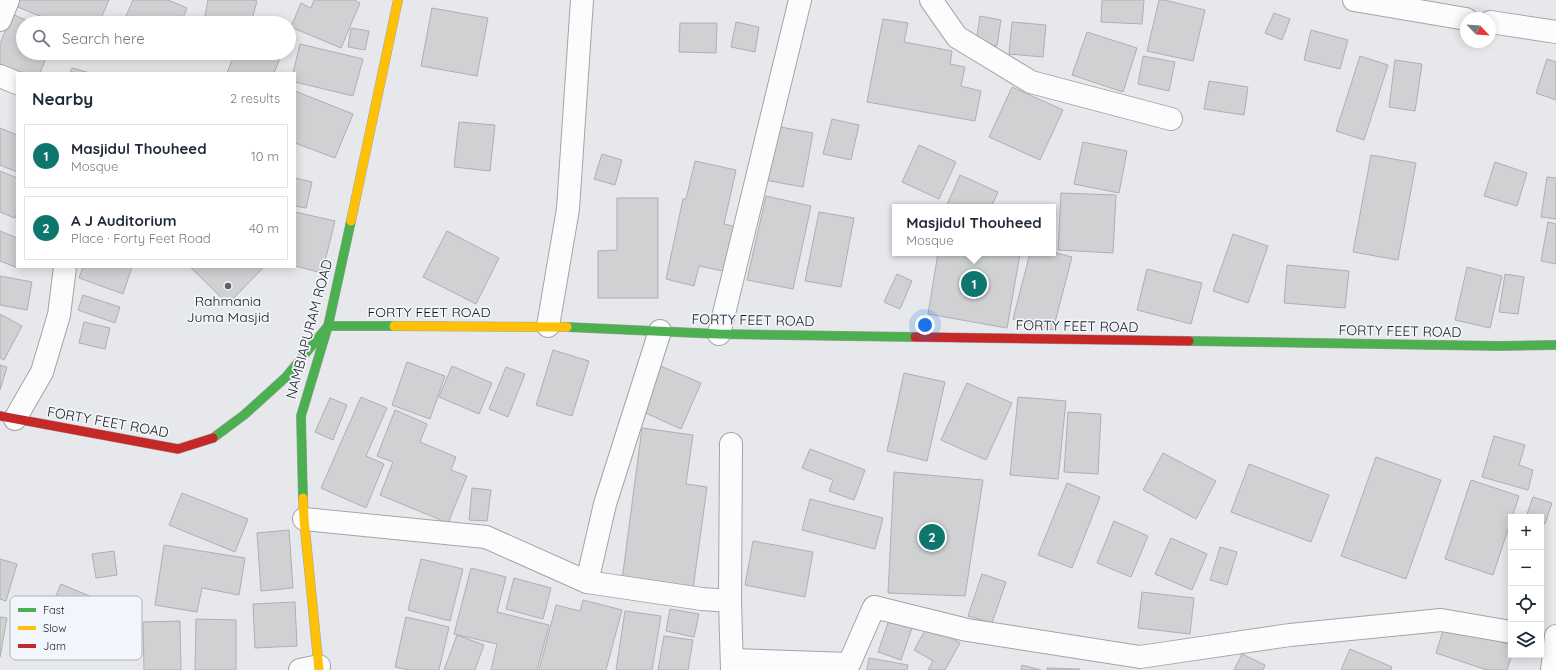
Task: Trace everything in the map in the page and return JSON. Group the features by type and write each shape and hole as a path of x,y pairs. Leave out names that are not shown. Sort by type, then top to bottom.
{"main road":[{"name":"NAMBIAPURAM ROAD","path":"313,669 304,519 301,416 328,326 398,0"},
{"name":"FORTY FEET ROAD","path":"7,417 178,449 214,438 244,415 286,377 328,326 548,326 719,334 1492,346 1556,345"}],"street":[{"path":"0,20 8,0"},
{"path":"548,326 568,209 582,0"},
{"path":"719,334 800,0"},
{"path":"931,0 957,37 1030,82 1171,119"},
{"path":"1354,0 1460,18"},
{"path":"1496,23 1556,32"},
{"path":"0,76 16,83"},
{"path":"7,417 42,372 58,315 65,268"},
{"path":"587,582 605,504 660,331"},
{"path":"731,444 730,601 732,665 849,664 874,607 967,630 1140,657 1290,636 1441,620 1508,631"},
{"path":"304,519 486,537 587,582 730,601"},
{"path":"1552,639 1552,670"}],"building":[{"path":"18,0 109,0 102,16 40,16 15,6"},
{"path":"133,0 168,0 187,8 184,16 126,16"},
{"path":"208,0 257,1 253,16 205,16"},
{"path":"314,0 354,0 360,3 341,48 296,29 296,16 301,3 311,8"},
{"path":"1102,0 1144,0 1142,24 1101,22"},
{"path":"1159,0 1165,0 1205,10 1193,61 1147,51"},
{"path":"432,8 488,18 477,76 421,66"},
{"path":"1274,13 1290,19 1282,40 1265,33"},
{"path":"12,14 16,16 16,60 45,60 40,72 16,73 0,68 0,44"},
{"path":"980,16 1001,20 997,46 976,42"},
{"path":"883,19 908,23 904,42 952,51 950,64 965,67 961,86 981,91 975,121 867,102"},
{"path":"736,22 759,27 755,52 731,47"},
{"path":"1012,22 1046,25 1043,57 1009,54"},
{"path":"680,23 717,23 716,53 679,52"},
{"path":"351,28 369,31 365,50 348,47"},
{"path":"1311,30 1348,40 1340,69 1304,60"},
{"path":"1087,32 1137,48 1123,92 1072,75"},
{"path":"300,44 363,59 353,96 296,82 296,72 293,72"},
{"path":"1143,56 1175,62 1169,91 1138,84"},
{"path":"1360,56 1388,65 1364,140 1336,131"},
{"path":"1547,59 1556,62 1556,100 1536,93"},
{"path":"232,60 279,60 274,72 227,72"},
{"path":"1395,60 1422,64 1415,111 1389,107"},
{"path":"72,68 86,72 70,72"},
{"path":"1209,81 1248,87 1244,115 1204,109"},
{"path":"1012,87 1063,110 1040,160 989,137"},
{"path":"296,91 353,114 335,158 296,143"},
{"path":"832,119 859,125 851,160 823,154"},
{"path":"459,122 495,125 490,171 454,167"},
{"path":"775,126 813,133 803,187 765,180"},
{"path":"0,128 16,135 16,172 0,165"},
{"path":"1083,142 1127,151 1119,193 1074,184"},
{"path":"919,145 956,162 939,199 902,182"},
{"path":"602,154 622,160 615,185 594,179"},
{"path":"1371,155 1416,163 1398,260 1353,252"},
{"path":"695,161 736,170 724,224 737,227 728,272 699,266 694,286 666,279 683,199 686,199"},
{"path":"1495,162 1527,173 1517,206 1484,196"},
{"path":"0,171 16,178 16,215 15,218 0,212"},
{"path":"960,175 998,192 992,204 947,204"},
{"path":"1547,177 1556,178 1556,219 1541,217"},
{"path":"296,178 312,182 306,208 296,206"},
{"path":"1061,193 1116,195 1113,253 1058,250"},
{"path":"766,196 811,206 793,289 747,280"},
{"path":"617,198 658,198 658,298 598,298 598,251 617,250"},
{"path":"296,212 335,221 322,273 296,266"},
{"path":"819,212 854,218 841,287 805,281"},
{"path":"1548,222 1556,224 1556,264 1541,261"},
{"path":"0,231 16,238 16,267 0,261"},
{"path":"447,231 499,258 476,304 423,277"},
{"path":"1233,234 1268,246 1248,303 1213,291"},
{"path":"1056,253 1072,257 1053,330 1013,319 1029,256 1056,256"},
{"path":"938,256 1020,256 1007,328 928,314"},
{"path":"1287,265 1349,271 1345,308 1284,303"},
{"path":"1467,267 1502,276 1490,328 1455,320"},
{"path":"83,268 132,268 123,294 79,278"},
{"name":"Rahmania Juma Masjid","path":"191,268 263,268 228,304"},
{"path":"1147,269 1202,283 1191,324 1137,310"},
{"path":"897,274 912,281 900,309 884,302"},
{"path":"1505,274 1524,277 1518,314 1499,312"},
{"path":"0,276 32,282 27,310 0,305"},
{"path":"83,295 120,307 115,323 78,310"},
{"path":"0,314 22,326 4,360 0,358"},
{"path":"84,322 110,328 105,349 79,343"},
{"path":"553,350 589,361 572,416 536,405"},
{"path":"407,362 445,376 430,419 392,405"},
{"path":"0,365 7,367 0,390"},
{"path":"658,365 701,383 681,429 639,410"},
{"path":"452,366 492,383 479,414 439,397"},
{"path":"506,367 525,374 508,417 489,409"},
{"path":"904,373 945,382 927,461 887,451"},
{"path":"967,383 1012,403 986,460 941,440"},
{"path":"361,397 387,408 366,456 384,464 366,508 321,488"},
{"path":"1018,397 1066,401 1058,479 1010,475"},
{"path":"330,398 347,405 333,440 315,432"},
{"path":"395,410 427,424 420,442 456,457 451,470 467,476 448,523 380,495 393,462 377,456"},
{"path":"1068,412 1101,414 1098,474 1064,472"},
{"path":"642,428 693,435 686,484 707,487 693,589 622,580"},
{"path":"1494,436 1525,445 1519,465 1533,470 1528,490 1482,477"},
{"path":"810,449 865,470 854,500 829,491 833,480 802,468"},
{"path":"1163,453 1216,481 1196,519 1143,490"},
{"path":"1376,457 1441,480 1406,579 1341,556"},
{"path":"1249,464 1329,495 1311,542 1231,512"},
{"path":"894,472 983,480 965,596 888,593"},
{"path":"1471,480 1519,496 1513,514 1508,514 1508,529 1493,575 1445,559"},
{"path":"1067,483 1100,497 1072,568 1038,555"},
{"path":"472,488 491,490 487,521 469,520"},
{"path":"182,493 248,519 235,552 169,525"},
{"path":"1533,497 1552,503 1545,524 1544,514 1527,514"},
{"path":"810,499 883,518 875,549 802,530"},
{"path":"1114,521 1148,536 1131,577 1097,563"},
{"path":"289,530 293,588 261,591 257,533"},
{"path":"1171,538 1207,554 1192,590 1155,574"},
{"path":"753,541 813,552 805,597 745,585"},
{"path":"164,545 245,558 239,595 202,588 197,612 155,605"},
{"path":"1220,547 1237,552 1227,585 1210,580"},
{"path":"114,551 117,575 96,578 92,554"},
{"path":"0,559 17,564 6,601 0,599"},
{"path":"421,559 463,569 450,621 408,610"},
{"path":"471,568 506,577 497,612 549,625 537,670 491,670 497,644 454,634"},
{"path":"982,574 1006,582 992,623 968,616"},
{"path":"514,578 551,588 543,619 506,609"},
{"path":"61,584 90,596 56,596"},
{"path":"1142,592 1194,598 1190,634 1138,628"},
{"path":"583,600 622,610 606,670 539,670 556,605 580,611"},
{"path":"295,602 297,646 255,648 253,604"},
{"path":"670,609 699,614 694,637 666,631"},
{"path":"625,611 661,616 652,670 616,670"},
{"path":"0,617 7,618 0,657"},
{"path":"406,617 449,627 439,670 408,670 395,667"},
{"path":"196,619 236,620 236,670 195,670"},
{"path":"889,620 912,628 901,660 878,652"},
{"path":"180,621 181,670 144,670 143,622"},
{"path":"1445,624 1508,644 1508,658 1511,658 1507,670 1487,670 1436,653"},
{"path":"928,625 960,643 945,670 928,670 933,661 914,650"},
{"path":"457,635 484,645 475,670 444,670"},
{"path":"664,636 693,640 688,670 658,670"},
{"path":"1350,649 1392,667 1391,670 1341,670"},
{"path":"1242,654 1265,665 1263,670 1234,670"},
{"path":"869,658 908,665 907,670 867,670"},
{"path":"1022,665 1041,670 1021,670"},
{"path":"1047,668 1080,669 1080,670 1047,670"}],"traffic: fast":[{"path":"303,498 301,416 328,326 351,221"},
{"path":"213,438 244,415 286,377 328,326 394,326"},
{"path":"567,327 719,334 915,337"},
{"path":"1189,341 1500,346 1556,345"}],"traffic: slow":[{"path":"351,221 398,0"},
{"path":"394,326 567,327"},
{"path":"303,498 319,670"}],"traffic: jam":[{"path":"915,337 1189,341"},
{"path":"0,416 178,449 213,438"}],"place":[{"name":"Masjidul Thouheed","path":"974,284"},
{"name":"Rahmania Juma Masjid","path":"228,286"},
{"name":"A J Auditorium","path":"932,537"}]}
